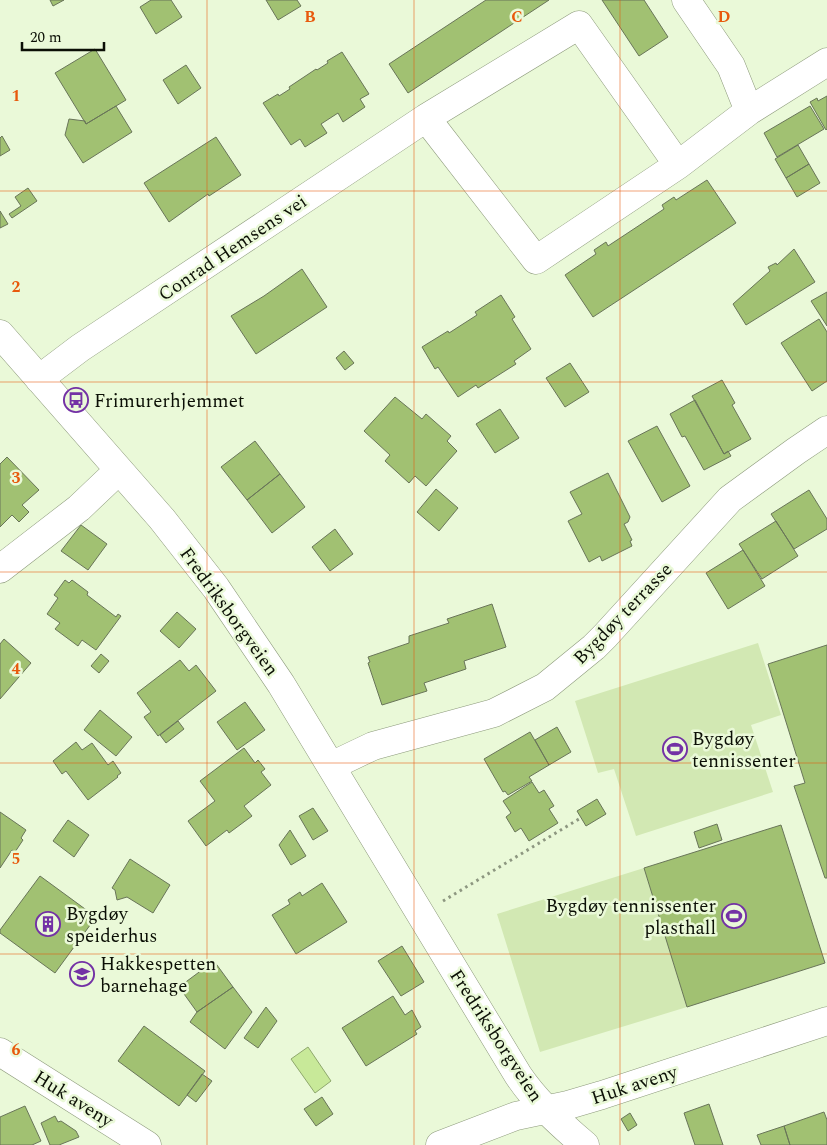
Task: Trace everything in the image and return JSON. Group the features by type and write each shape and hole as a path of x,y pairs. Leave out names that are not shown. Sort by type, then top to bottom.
{"street":[{"path":"686,0 732,66 749,111"},
{"name":"Conrad Hemsens vei","path":"39,379 80,348 426,118 579,24 678,164"},
{"path":"426,118 536,260 678,164 749,111 827,62"},
{"name":"Fredriksborgveien","path":"0,334 162,519 216,588 268,663 518,1075 547,1110 584,1145"},
{"name":"Bygdøy terrasse","path":"331,766 373,746 494,713 545,686 594,647 730,499 796,450 827,430"},
{"path":"0,569 79,508 119,470"},
{"name":"Huk aveny","path":"440,1145 508,1119 602,1095 827,1021"},
{"name":"Huk aveny","path":"0,1052 148,1145"}],"path":[{"path":"421,915 579,818"}],"shaded area":[{"name":"Bygdøy tennissenter","path":"758,643 781,715 751,725 773,792 636,836 614,769 598,773 575,701"},
{"path":"644,868 687,1007 540,1052 497,914"},
{"path":"308,1047 331,1081 315,1093 291,1059"}],"building":[{"path":"50,0 64,0 53,6"},
{"path":"151,0 171,0 182,17 156,34 140,7"},
{"path":"266,0 297,0 301,6 278,20"},
{"path":"486,0 549,0 408,93 389,64"},
{"path":"602,0 644,0 668,37 639,56"},
{"path":"95,49 126,100 86,124 55,73"},
{"path":"342,52 369,94 360,99 365,107 343,122 338,113 321,124 327,133 305,147 300,139 291,145 263,103 290,89 289,87"},
{"path":"186,65 201,88 178,104 163,80"},
{"path":"827,96 826,130 810,102 817,98 818,101"},
{"path":"116,106 132,132 83,163 65,135 69,119 85,121 86,124"},
{"path":"810,106 824,129 777,157 764,133"},
{"path":"2,136 10,150 0,156 0,138"},
{"path":"216,137 241,175 209,196 208,194 169,222 144,183"},
{"path":"798,145 809,164 786,178 775,159"},
{"path":"809,164 820,183 797,197 786,178"},
{"path":"707,180 736,223 593,317 565,275 596,254 594,250 606,242 608,246 664,209 662,205 674,197 676,200"},
{"path":"28,188 37,201 12,218 9,214 21,206 15,197"},
{"path":"0,211 8,224 0,228"},
{"path":"794,249 815,282 746,325 733,304 770,271 768,267 776,263 777,265"},
{"path":"302,269 327,307 256,354 231,316 264,296"},
{"path":"827,292 827,326 811,301"},
{"path":"501,295 515,317 512,319 531,349 514,361 516,364 478,388 476,385 458,397 438,367 435,369 422,347 477,315 475,312"},
{"path":"819,319 827,332 827,381 812,391 781,343"},
{"path":"344,351 354,363 345,370 336,358"},
{"path":"570,363 589,392 565,407 546,378"},
{"path":"722,380 735,403 732,405 751,439 724,454 692,396"},
{"path":"395,397 422,419 426,414 451,436 447,441 457,451 426,486 415,476 409,483 385,461 390,455 364,431"},
{"path":"695,400 724,454 728,451 731,456 704,470 685,436 682,437 670,414"},
{"path":"500,409 519,438 495,453 476,424"},
{"path":"657,426 690,486 662,502 628,441"},
{"path":"255,441 280,474 247,500 221,467"},
{"path":"7,457 39,490 22,505 29,512 19,522 12,515 0,527 0,464"},
{"path":"608,473 630,517 628,522 624,524 632,540 630,541 632,546 602,561 600,556 589,562 568,521 582,514 570,492"},
{"path":"280,474 305,507 272,533 247,500"},
{"path":"436,489 458,508 439,531 417,512"},
{"path":"809,490 827,519 827,529 794,549 771,514"},
{"path":"776,521 798,556 762,579 739,544"},
{"path":"81,525 107,544 88,570 61,551"},
{"path":"335,529 353,554 330,571 312,547"},
{"path":"743,550 765,586 728,609 706,573"},
{"path":"65,580 69,583 72,580 88,592 87,595 116,617 118,614 121,616 96,650 82,640 78,646 55,629 60,623 47,614 58,598 54,595"},
{"path":"492,604 506,647 464,661 466,669 424,683 427,691 382,705 368,663 370,662 368,657 409,643 409,636 449,623 447,619"},
{"path":"177,612 196,629 179,648 160,631"},
{"path":"4,639 31,663 0,699 0,644"},
{"path":"827,645 827,878 825,878 794,786 805,783 768,664"},
{"path":"101,654 109,661 99,673 91,666"},
{"path":"180,660 189,671 196,665 216,691 158,736 144,717 151,712 137,693"},
{"path":"245,702 265,730 237,750 217,722"},
{"path":"100,710 132,737 116,756 84,730"},
{"path":"178,721 184,729 166,743 160,735"},
{"path":"557,727 571,752 549,765 535,740"},
{"path":"530,732 549,765 529,777 532,781 508,795 505,791 503,792 484,759"},
{"path":"76,742 82,750 92,743 108,765 113,761 121,773 88,800 66,771 62,774 53,761"},
{"path":"244,748 255,763 258,760 265,769 261,772 271,785 244,806 252,816 229,833 227,830 206,846 188,821 215,801 200,781"},
{"path":"532,782 539,793 544,790 554,806 549,809 558,823 529,841 521,828 515,832 506,817 511,813 503,801"},
{"path":"597,799 606,814 586,826 577,811"},
{"path":"313,808 328,831 313,840 299,816"},
{"path":"0,812 26,830 21,838 23,840 15,852 12,850 0,868"},
{"path":"68,820 89,835 74,857 53,841"},
{"path":"717,824 722,840 699,848 694,832"},
{"name":"Bygdøy tennissenter plasthall","path":"781,825 825,963 687,1007 644,868"},
{"path":"290,830 306,856 291,865 279,845"},
{"path":"130,859 170,885 153,913 127,897 117,900 115,890 112,888"},
{"name":"Bygdøy speiderhus","path":"40,876 96,917 55,973 0,933 0,930"},
{"path":"322,883 347,922 296,954 272,915 290,904 288,900 300,892 302,896"},
{"path":"402,946 424,982 401,996 378,961"},
{"path":"214,961 233,987 197,1012 179,987"},
{"path":"233,987 252,1012 225,1049 190,1022 197,1012"},
{"path":"393,996 405,1015 412,1010 421,1027 415,1031 417,1034 366,1066 342,1028"},
{"path":"266,1007 277,1021 258,1048 244,1038"},
{"path":"144,1026 205,1071 179,1106 118,1061"},
{"path":"202,1074 212,1081 196,1102 187,1095"},
{"path":"322,1097 333,1114 316,1126 304,1109"},
{"path":"709,1104 723,1145 695,1145 684,1113"},
{"path":"25,1106 41,1141 32,1145 0,1145 0,1117"},
{"path":"824,1112 827,1120 827,1145 790,1145 784,1126"},
{"path":"630,1113 637,1125 628,1131 621,1119"},
{"path":"55,1116 58,1122 61,1121 76,1131 79,1137 59,1145 50,1145 41,1123"},
{"path":"784,1126 790,1145 761,1145 757,1135"}],"place":[{"name":"Frimurerhjemmet","path":"76,400"},
{"name":"Bygdøy tennissenter","path":"675,749"},
{"name":"Bygdøy tennissenter plasthall","path":"734,916"},
{"name":"Bygdøy speiderhus","path":"48,924"},
{"name":"Hakkespetten barnehage","path":"82,974"}]}
